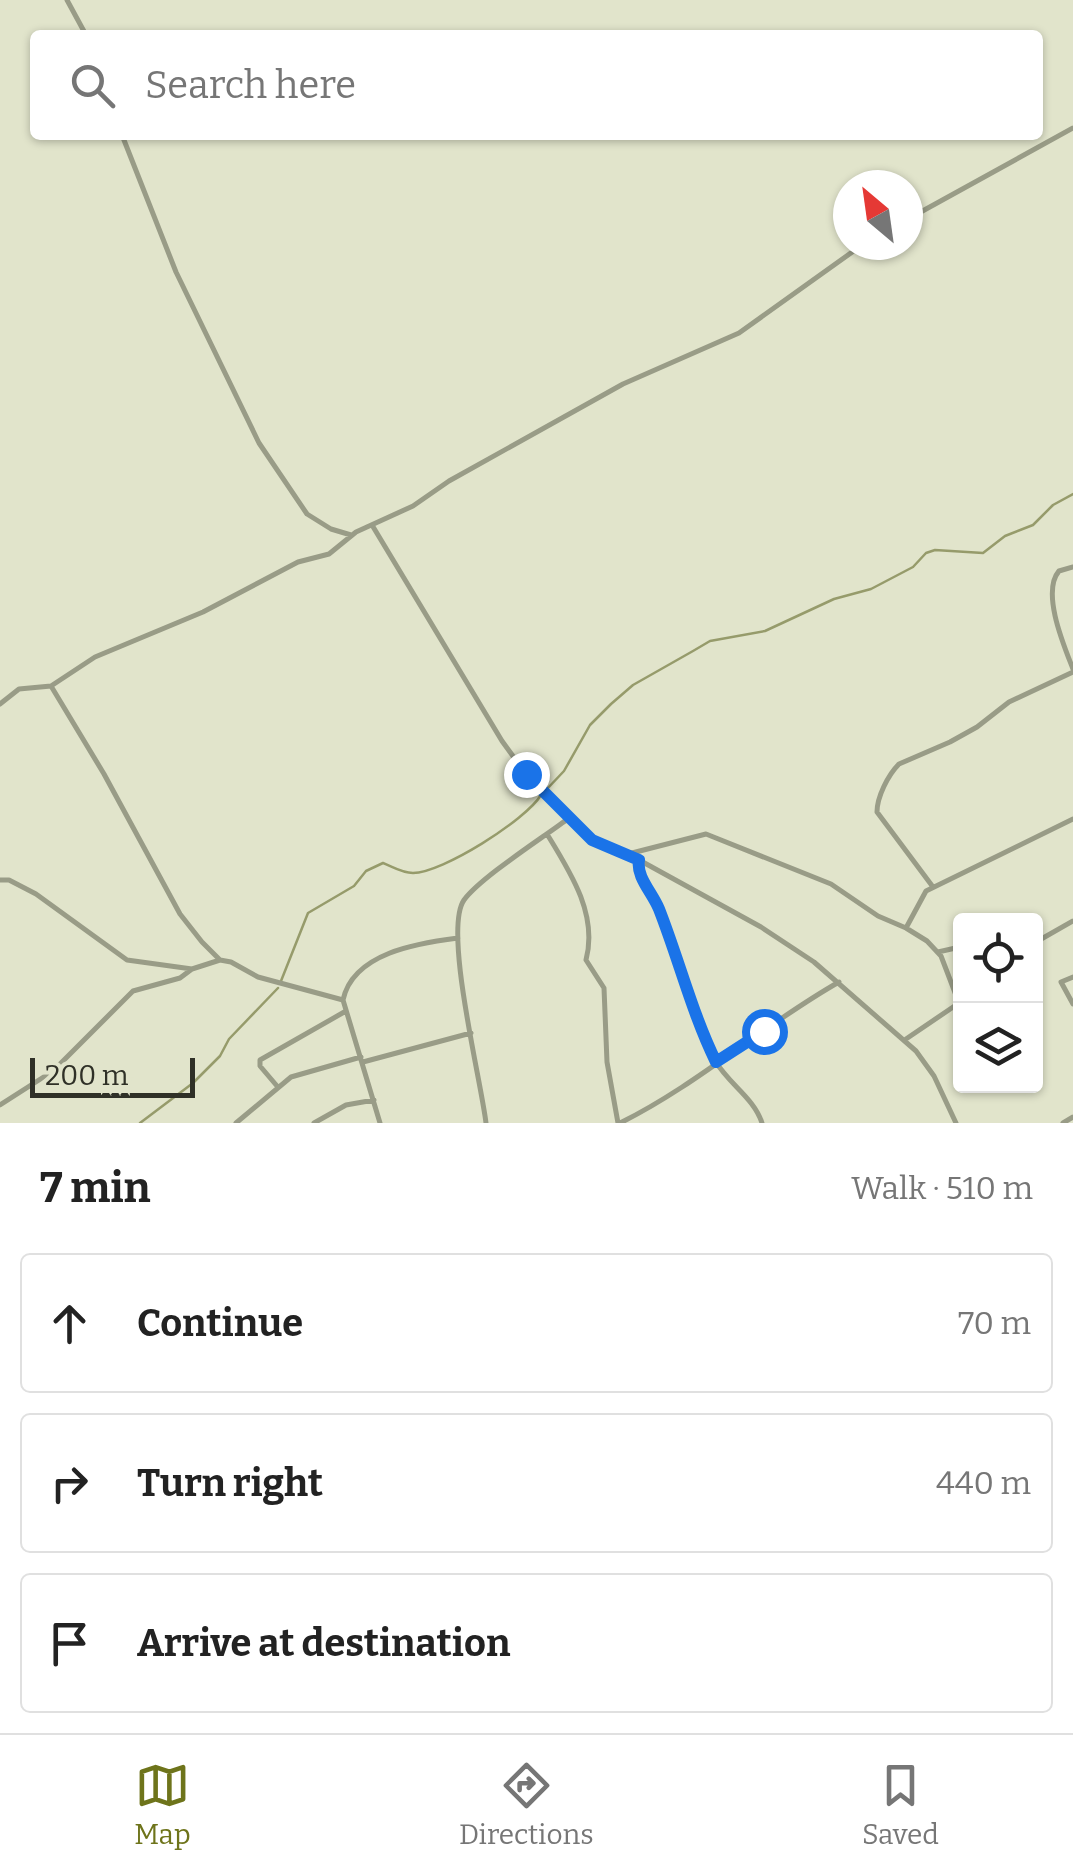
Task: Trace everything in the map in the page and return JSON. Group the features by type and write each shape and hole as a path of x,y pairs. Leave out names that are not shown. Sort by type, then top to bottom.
{"street":[{"path":"67,0 83,30"},
{"path":"923,211 1073,128"},
{"path":"124,140 176,272 259,443 307,514 331,529 351,535"},
{"path":"0,704 19,689 51,686 95,657 203,612 298,562 329,554 351,535 413,506 449,481 623,384 739,333 841,260"},
{"path":"372,525 502,741 526,774 592,840 628,854 804,954 906,1039 930,1070 956,1123"},
{"path":"933,887 877,812 877,802 894,769 977,727 1009,702 1073,671 1056,626 1053,580 1059,571 1073,567"},
{"path":"51,686 180,914 220,960"},
{"path":"486,1123 458,938 459,913 466,898 569,818"},
{"path":"906,928 921,896 933,887 1073,819"},
{"path":"548,834 590,920 586,960 604,988 608,1062 619,1123 654,1106 797,1006 838,982"},
{"path":"628,854 706,834 831,884 878,916 906,928 938,952 959,1003 906,1039"},
{"path":"639,860 638,870 657,903 700,1029 716,1062 757,1111 762,1123"},
{"path":"0,880 14,882 36,894 127,960 192,969"},
{"path":"1043,938 1073,921"},
{"path":"380,1123 342,1000 352,979 378,960 419,944 458,938"},
{"path":"938,952 953,949"},
{"path":"0,1104 58,1066 132,991 180,978 192,969 220,960 273,982 308,988 342,1000"},
{"path":"1073,977 1061,982 1073,1004"},
{"path":"278,1086 260,1066 260,1060 346,1011"},
{"path":"236,1123 297,1074 472,1033"},
{"path":"314,1123 346,1106 374,1100"},
{"path":"1063,1123 1073,1117"}],"waterway":[{"path":"547,789 564,771 590,725 611,704 633,685 710,641 765,631 834,599 871,589 913,567 926,553 935,550 983,553 1005,536 1033,525 1053,505 1073,494"},
{"path":"281,981 308,913 354,886 366,871 383,863 413,873 443,864 502,831 541,795"},
{"path":"140,1123 193,1083 278,988"}],"route":[{"path":"526,774 592,840 639,860 638,870 657,903 700,1029 716,1062 764,1031"}]}
